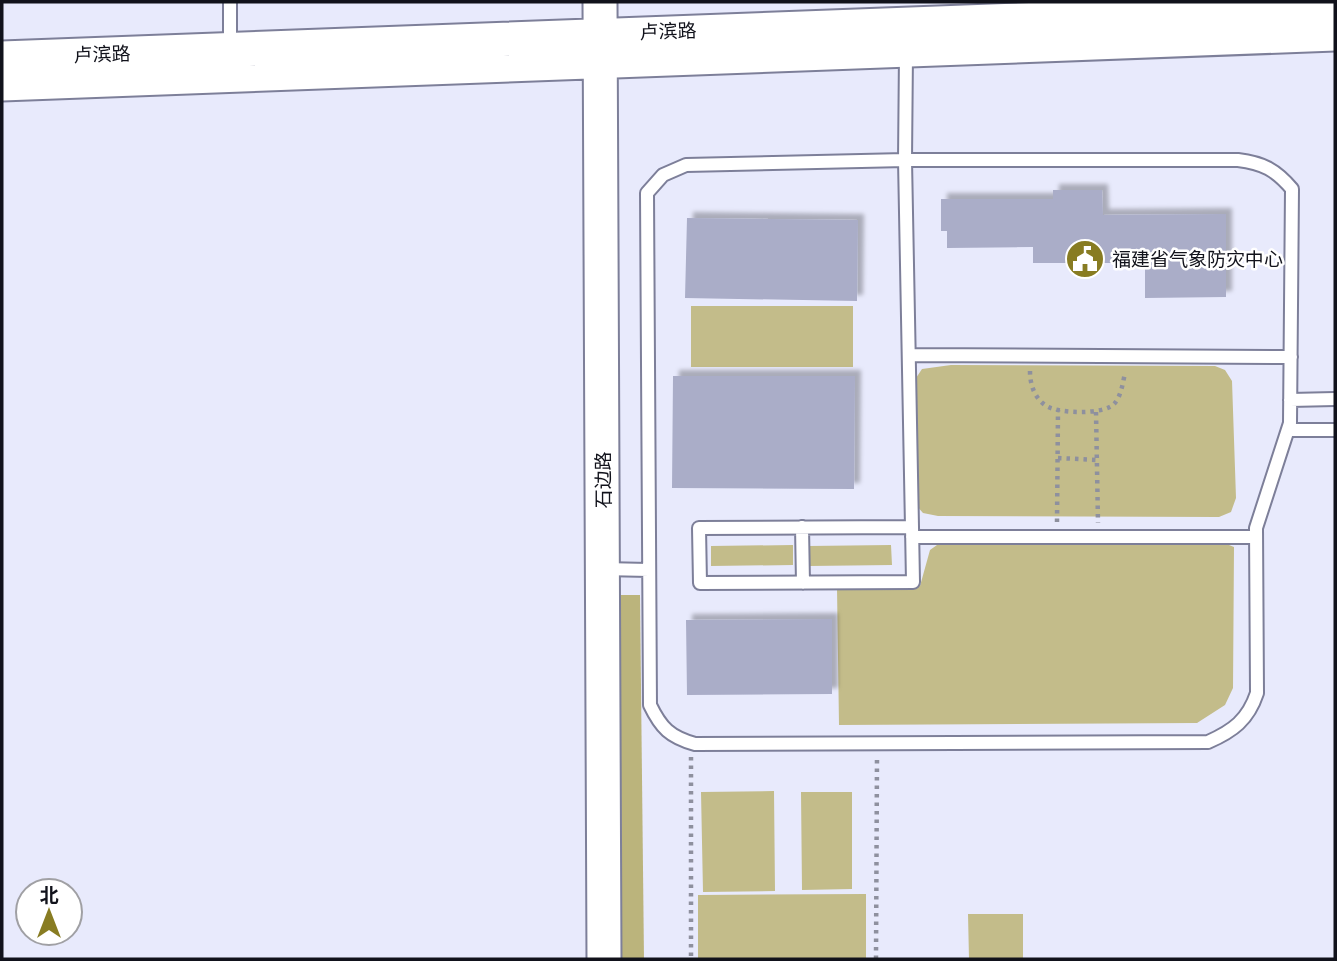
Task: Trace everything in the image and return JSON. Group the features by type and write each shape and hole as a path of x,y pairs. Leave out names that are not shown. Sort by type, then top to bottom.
{"main road":[{"name":"卢滨路","path":"2,58 600,32 904,28 1077,10 1335,8"},
{"path":"904,28 1335,34"},
{"path":"2,84 600,32"},
{"name":"石边路","path":"600,32 604,959"}],"lane":[{"path":"230,2 230,48"},
{"path":"904,28 905,160 909,355 912,532 913,582 701,583 699,528 802,527 912,532 1057,537 1256,537"},
{"path":"905,160 1260,162 1279,173 1292,189 1288,430 1256,528 1257,693 1251,710 1227,734 1208,742 691,743 677,739 661,728 650,705 647,193 663,175 686,165 905,160"},
{"path":"909,355 1291,357"},
{"path":"1290,400 1335,399"},
{"path":"1288,430 1335,430"},
{"path":"802,527 803,583"},
{"path":"603,569 649,570"}],"path":[{"path":"1030,356 1030,383 1046,407 1096,412 1114,404 1125,374 1125,356"},
{"path":"1057,537 1058,410"},
{"path":"1096,412 1099,537"},
{"path":"1058,458 1097,460"},
{"path":"691,743 691,959"},
{"path":"876,959 877,743"}],"shaded area":[{"path":"691,306 853,306 853,367 691,367"},
{"path":"951,365 1215,366 1225,370 1232,381 1236,498 1231,512 1219,517 938,516 923,513 916,505 916,378 922,369"},
{"path":"1224,543 1234,547 1233,688 1225,705 1197,723 839,725 837,588 920,586 930,550 937,545"},
{"path":"793,545 793,565 711,566 711,546"},
{"path":"891,545 892,565 809,566 809,546"},
{"path":"620,595 640,595 644,959 622,959"},
{"path":"774,791 775,891 703,892 701,792"},
{"path":"801,792 852,792 852,889 802,890"},
{"path":"866,894 866,959 698,959 698,895"},
{"path":"968,914 1023,914 1023,959 969,959"}],"building":[{"path":"1053,190 1102,190 1103,215 1226,214 1226,297 1145,298 1145,263 1033,263 1033,247 947,248 947,231 941,231 941,199 1053,199"},
{"path":"687,218 858,220 857,301 685,298"},
{"path":"673,376 855,376 854,489 672,488"},
{"path":"832,619 832,694 687,695 686,620"}],"place":[{"name":"福建省气象防灾中心","path":"1085,259"}]}
